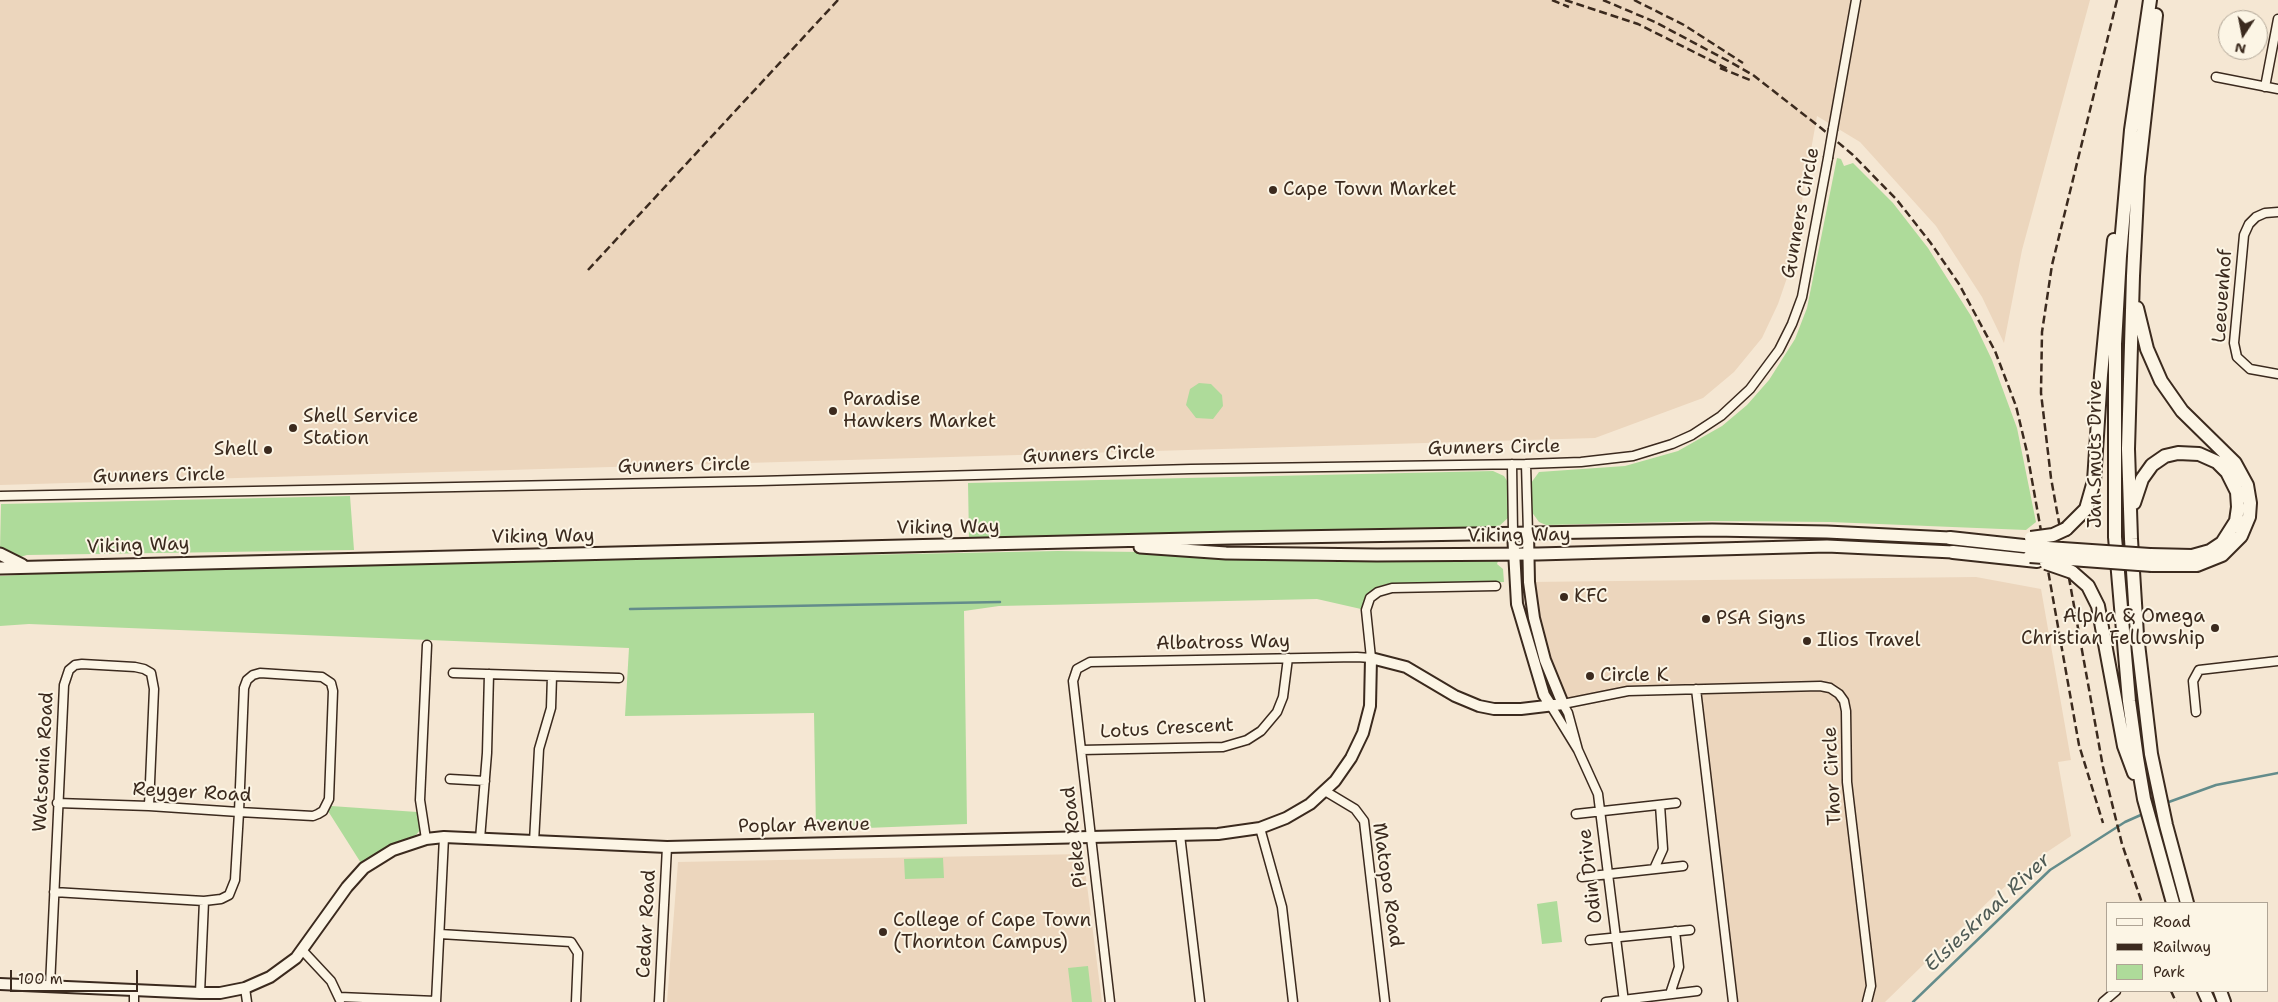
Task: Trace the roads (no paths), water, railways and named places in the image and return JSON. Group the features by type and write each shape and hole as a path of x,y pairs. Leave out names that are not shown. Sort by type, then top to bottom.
{"main road":[{"name":"Jan Smuts Drive","path":"2150,0 2126,178 2115,344 2115,537 2129,701 2144,795 2173,902"},
{"name":"Jan Smuts Drive","path":"2157,0 2138,176 2128,448 2131,539 2144,702 2159,793 2187,902"},
{"path":"2033,551 2053,535 2066,529 2086,510 2093,489 2109,278 2126,178"},
{"path":"1950,538 2033,551 2197,565 2222,556 2241,536 2249,517 2250,504 2247,485 2239,470 2228,456 2182,411 2155,370 2140,327 2133,276"},
{"path":"2131,539 2136,492 2142,478 2158,461 2178,453 2192,452 2211,458 2222,467 2231,478 2238,500 2236,522 2227,538 2210,551 2199,555 2151,560"},
{"name":"Viking Way","path":"0,568 1513,533 1712,530 1827,532 1950,538"},
{"name":"Viking Way","path":"1086,543 1226,553 1377,556 1827,546 1953,552"},
{"path":"1953,552 2033,551 2072,572 2088,586 2098,606 2124,746 2144,795"},
{"path":"0,554 25,567"}],"street":[{"name":"Gunners Circle","path":"0,496 766,480 1191,468 1526,464 1612,459 1653,451 1692,434 1737,402 1762,374 1779,350 1798,310 1806,280 1856,0"},
{"path":"2265,87 2278,19"},
{"path":"2216,77 2278,89"},
{"name":"Leeuenhof","path":"2278,212 2265,213 2256,217 2249,224 2244,235 2234,343 2237,357 2250,370 2278,374"},
{"name":"Odin Drive","path":"1512,464 1513,554 1517,604 1544,695 1593,778 1602,812 1624,1001"},
{"name":"Odin Drive","path":"1526,464 1528,554 1534,618 1545,660 1568,713 1578,750"},
{"path":"0,501 20,495"},
{"name":"Poplar Avenue","path":"0,984 200,994 220,993 245,988 270,977 303,951 347,887 364,868 393,850 426,839 444,837 667,847 1230,834 1260,828 1294,814 1325,791 1351,758 1363,733 1372,692 1366,610 1370,598 1378,592 1392,588 1496,586"},
{"path":"426,839 420,800 427,645"},
{"name":"Lotus Crescent","path":"1081,750 1222,747 1247,740 1261,731 1277,712 1283,697 1288,658"},
{"path":"1371,658 1406,667 1456,696 1479,706 1507,710 1563,704"},
{"name":"Albatross Way","path":"1077,669 1090,662 1371,658"},
{"path":"2196,712 2193,681 2199,670 2278,661"},
{"name":"Watsonia Road","path":"50,986 64,685 69,670 75,665 135,667 151,673 154,689 149,806"},
{"name":"Pieke Road","path":"1077,669 1073,681 1110,1002"},
{"name":"Reyger Road","path":"58,803 149,806 239,812 312,816 323,811 329,799 333,691 331,683 322,677 260,673 250,677 244,688 239,812"},
{"path":"453,673 619,678"},
{"path":"480,839 485,781 489,674"},
{"path":"534,842 539,749 550,715 552,676"},
{"name":"Thor Circle","path":"1563,704 1628,691 1820,686 1835,690 1842,697 1846,711 1847,782 1871,986 1867,1002"},
{"path":"1696,689 1733,1002"},
{"path":"450,779 485,781"},
{"name":"Matopo Road","path":"1325,791 1355,809 1364,821 1385,1002"},
{"path":"1576,814 1676,803"},
{"path":"1654,869 1663,848 1660,805"},
{"path":"54,892 204,901 221,899 229,894 233,888 239,812"},
{"path":"1260,828 1282,907 1293,1002"},
{"path":"1180,835 1200,1002"},
{"path":"303,951 331,981 340,1000 436,1002 444,837"},
{"name":"Cedar Road","path":"659,1002 667,847"},
{"path":"1582,877 1683,866"},
{"path":"200,994 204,901"},
{"path":"1590,940 1690,930"},
{"path":"1670,994 1679,967 1675,931"},
{"path":"440,934 572,942 578,953 576,1002"},
{"path":"245,988 247,1002"},
{"path":"134,990 134,1002"},
{"path":"1606,1002 1697,991"},
{"path":"2103,1002 2115,992"}],"waterway":[{"path":"630,609 1000,602"},
{"name":"Elsieskraal River","path":"2166,803 2216,785 2278,773"},
{"name":"Elsieskraal River","path":"1913,1002 2050,870 2125,822 2143,814"}],"railway":[{"path":"588,270 838,0"},
{"path":"1552,0 1569,7"},
{"path":"1565,0 1638,24 1728,69"},
{"path":"1603,0 1655,22 1753,75 1821,128 1853,155 1897,200 1930,242 1959,284 1995,351 2016,406 2027,452 2079,745 2103,823"},
{"path":"1634,0 1684,25 1743,63"},
{"path":"2117,0 2052,265 2042,332 2041,393 2051,478 2103,767 2122,844 2142,902"},
{"path":"1720,68 1750,80"},
{"path":"2171,992 2176,1002"}],"place":[{"name":"Cape Town Market","path":"1273,190"},
{"name":"Paradise Hawkers Market","path":"833,411"},
{"name":"Shell Service Station","path":"293,428"},
{"name":"Shell","path":"268,450"},
{"name":"KFC","path":"1564,597"},
{"name":"PSA Signs","path":"1706,619"},
{"name":"Alpha & Omega Christian Fellowship","path":"2215,628"},
{"name":"Ilios Travel","path":"1807,641"},
{"name":"Circle K","path":"1590,676"},
{"name":"College of Cape Town (Thornton Campus)","path":"883,932"}]}
